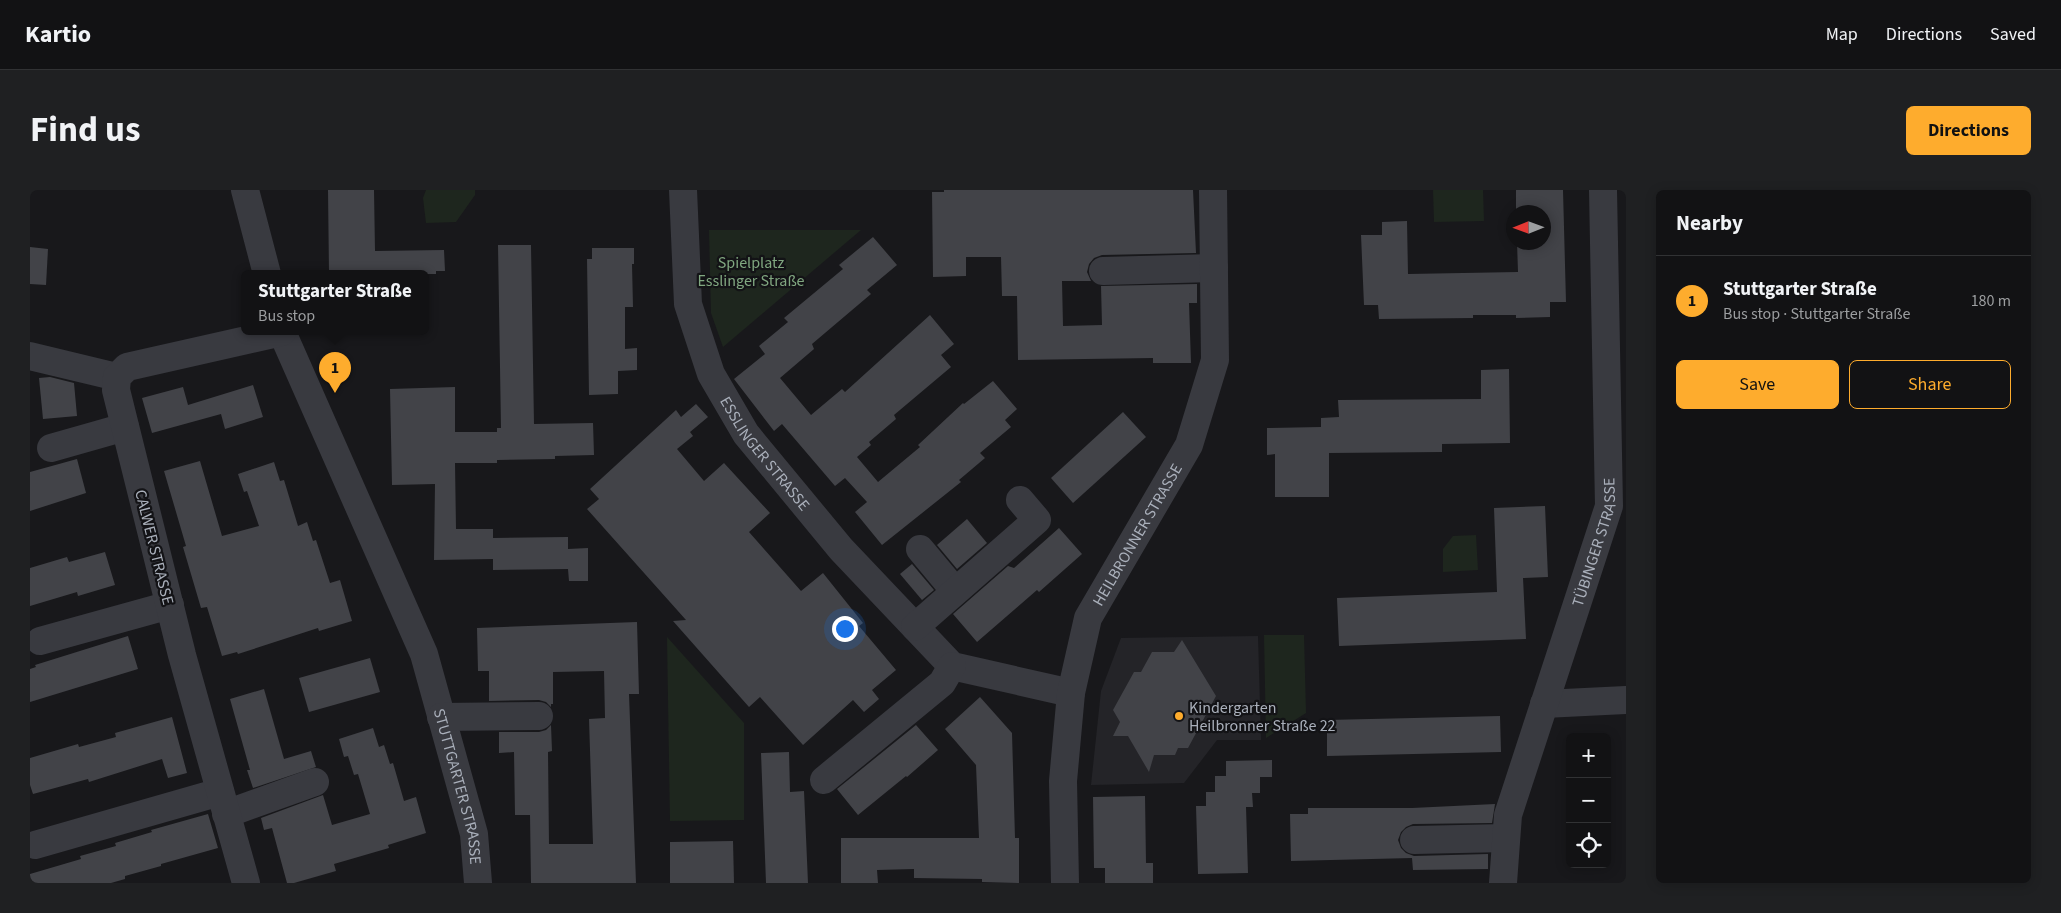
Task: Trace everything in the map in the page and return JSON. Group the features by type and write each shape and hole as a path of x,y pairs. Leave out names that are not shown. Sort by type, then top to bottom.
{"street":[{"path":"245,190 266,270"},
{"name":"ESSLINGER STRASSE","path":"683,190 688,304 711,374 746,434 841,549 952,666"},
{"name":"HEILBRONNER STRASSE","path":"1065,883 1064,781 1071,694 1088,618 1189,445 1215,360 1213,190"},
{"name":"TÜBINGER STRASSE","path":"1503,883 1508,815 1609,506 1615,291 1603,190"},
{"path":"1103,271 1214,268"},
{"path":"30,356 117,377 127,367 269,335"},
{"name":"STUTTGARTER STRASSE","path":"283,335 424,654 474,834 478,883"},
{"name":"CALWER STRASSE","path":"117,377 116,390 170,605 246,883"},
{"path":"51,448 125,428"},
{"path":"915,627 1037,520 1020,500"},
{"path":"920,549 955,591"},
{"path":"40,642 170,605"},
{"path":"824,780 942,683 952,666 1071,694"},
{"path":"1544,704 1626,700"},
{"path":"441,717 539,716"},
{"path":"35,845 315,782"},
{"path":"1414,840 1506,838"}],"shaded area":[{"name":"Kindergarten Heilbronner Straße 22","path":"1258,636 1261,740 1217,740 1184,783 1091,785 1101,691 1121,638"}],"green space":[{"path":"426,190 475,190 475,195 456,222 426,223 423,198"},
{"path":"1433,190 1483,190 1484,221 1434,222"},
{"name":"Spielplatz Esslinger Straße","path":"709,230 861,230 723,347 711,313"},
{"path":"1476,535 1478,570 1443,572 1443,549 1453,536"},
{"path":"1264,635 1304,635 1306,713 1266,738"},
{"path":"667,637 744,723 744,820 670,821"}],"building":[{"path":"328,190 374,190 375,251 444,250 445,271 436,271 436,274 429,274 429,270 329,270"},
{"path":"944,190 1193,190 1196,253 1102,255 1094,258 1089,264 1087,272 1091,281 1062,281 1063,326 1102,325 1101,286 1197,284 1197,303 1189,303 1191,363 1153,363 1153,358 1018,360 1017,296 1002,296 1001,257 966,257 966,276 933,277 932,192 944,192"},
{"path":"1516,190 1563,190 1566,302 1550,302 1550,317 1516,318 1516,315 1473,315 1473,318 1379,319 1378,305 1364,305 1361,235 1382,235 1382,222 1407,221 1408,274 1518,272 1517,250 1551,250 1551,205 1516,205"},
{"path":"873,237 897,265 867,290 871,294 812,344 814,349 780,378 811,415 842,389 845,392 930,315 954,344 941,355 951,367 894,415 896,419 869,442 871,445 857,457 878,482 920,447 918,445 963,403 993,381 1017,409 1005,420 1011,427 980,453 985,458 959,480 961,482 882,545 855,512 867,502 845,478 835,486 782,424 774,431 734,379 765,354 759,346 788,322 784,318 843,269 839,265"},
{"path":"498,245 531,245 534,424 593,423 594,455 555,456 555,459 497,460 497,463 455,463 456,529 493,529 493,538 568,537 568,549 588,548 588,581 569,581 568,569 493,570 493,559 434,560 435,484 392,485 390,389 455,387 455,432 497,432 497,428 501,428"},
{"path":"30,247 48,249 46,285 30,284"},
{"path":"592,248 634,248 634,264 632,264 633,307 625,307 625,349 637,348 637,370 618,371 618,394 589,395 587,259 592,259"},
{"path":"1509,369 1510,443 1442,444 1442,452 1329,453 1329,497 1275,497 1275,454 1267,455 1267,428 1321,427 1321,418 1339,417 1338,400 1481,399 1481,370"},
{"path":"50,377 74,383 77,416 43,419 39,378"},
{"path":"253,385 263,417 225,429 221,414 152,433 142,398 183,387 188,405"},
{"path":"696,404 708,417 690,432 693,436 677,449 704,481 724,463 770,513 749,532 801,591 823,573 863,623 859,626 896,670 872,690 879,699 864,712 853,700 803,745 760,697 749,707 673,621 686,620 587,509 599,499 590,489 676,410 681,417"},
{"path":"1123,412 1146,437 1073,503 1051,478"},
{"path":"77,459 86,493 30,511 30,472"},
{"path":"200,461 222,536 259,526 247,491 244,492 238,474 274,462 280,481 284,480 298,526 307,522 313,541 316,540 330,583 340,580 352,621 319,631 318,628 238,654 237,652 222,656 207,607 201,608 183,547 186,546 164,471"},
{"path":"1545,506 1548,577 1523,578 1526,639 1339,646 1337,598 1497,592 1494,508"},
{"path":"967,519 987,543 957,569 937,545"},
{"path":"1059,528 1082,554 1039,592 1037,590 977,642 953,614 1008,566 1014,568"},
{"path":"105,552 115,585 78,596 77,592 30,606 30,568 67,557 69,562"},
{"path":"912,564 934,590 922,600 900,574"},
{"path":"637,622 639,694 629,694 636,883 531,883 530,815 515,815 514,752 499,753 499,732 539,732 546,730 551,725 552,751 548,752 549,844 593,844 589,719 605,718 604,671 553,672 553,704 551,704 551,707 546,702 539,700 489,701 489,671 478,671 477,628"},
{"path":"128,636 138,669 30,702 30,669 36,667 35,665"},
{"path":"1182,640 1216,696 1188,748 1178,748 1175,755 1154,755 1149,772 1128,736 1113,736 1120,722 1113,710 1134,672 1141,672 1152,652 1174,652"},
{"path":"370,658 380,692 309,712 299,678"},
{"path":"264,689 284,759 311,751 316,767 253,788 247,770 250,770 230,699"},
{"path":"980,697 1012,733 1015,838 1019,838 1019,883 982,882 982,879 914,878 914,869 877,870 878,883 841,883 841,838 979,838 976,765 945,729"},
{"path":"1500,716 1501,752 1327,756 1327,720"},
{"path":"172,717 187,773 168,778 162,759 89,782 88,779 33,794 30,785 30,758 78,744 79,747 116,737 115,733"},
{"path":"916,725 938,750 858,815 837,789"},
{"path":"373,728 379,747 384,745 390,764 393,763 404,801 416,797 426,833 388,845 389,848 334,864 336,871 294,883 287,883 272,828 264,830 261,818 323,795 332,825 370,814 358,774 354,775 348,756 344,757 339,739"},
{"path":"789,752 790,792 804,791 808,883 766,883 761,753"},
{"path":"1272,760 1272,777 1260,777 1260,793 1252,793 1253,807 1246,807 1248,873 1198,874 1196,806 1206,806 1206,792 1215,792 1215,776 1226,776 1226,761"},
{"path":"1145,796 1146,863 1153,863 1153,883 1105,883 1105,868 1094,868 1093,797"},
{"path":"1495,804 1492,823 1413,824 1401,832 1398,840 1401,848 1406,853 1414,856 1488,854 1488,869 1413,870 1412,858 1291,861 1290,814 1308,814 1308,808 1412,808"},
{"path":"208,814 218,848 161,864 161,866 125,876 125,879 111,883 30,883 30,874 81,859 80,856 116,846 115,843 152,832 151,830"},
{"path":"733,841 734,883 670,883 670,842"}],"place":[{"name":"Stuttgarter Straße","path":"335,393"},
{"name":"Kindergarten Heilbronner Straße 22","path":"1179,716"}]}
